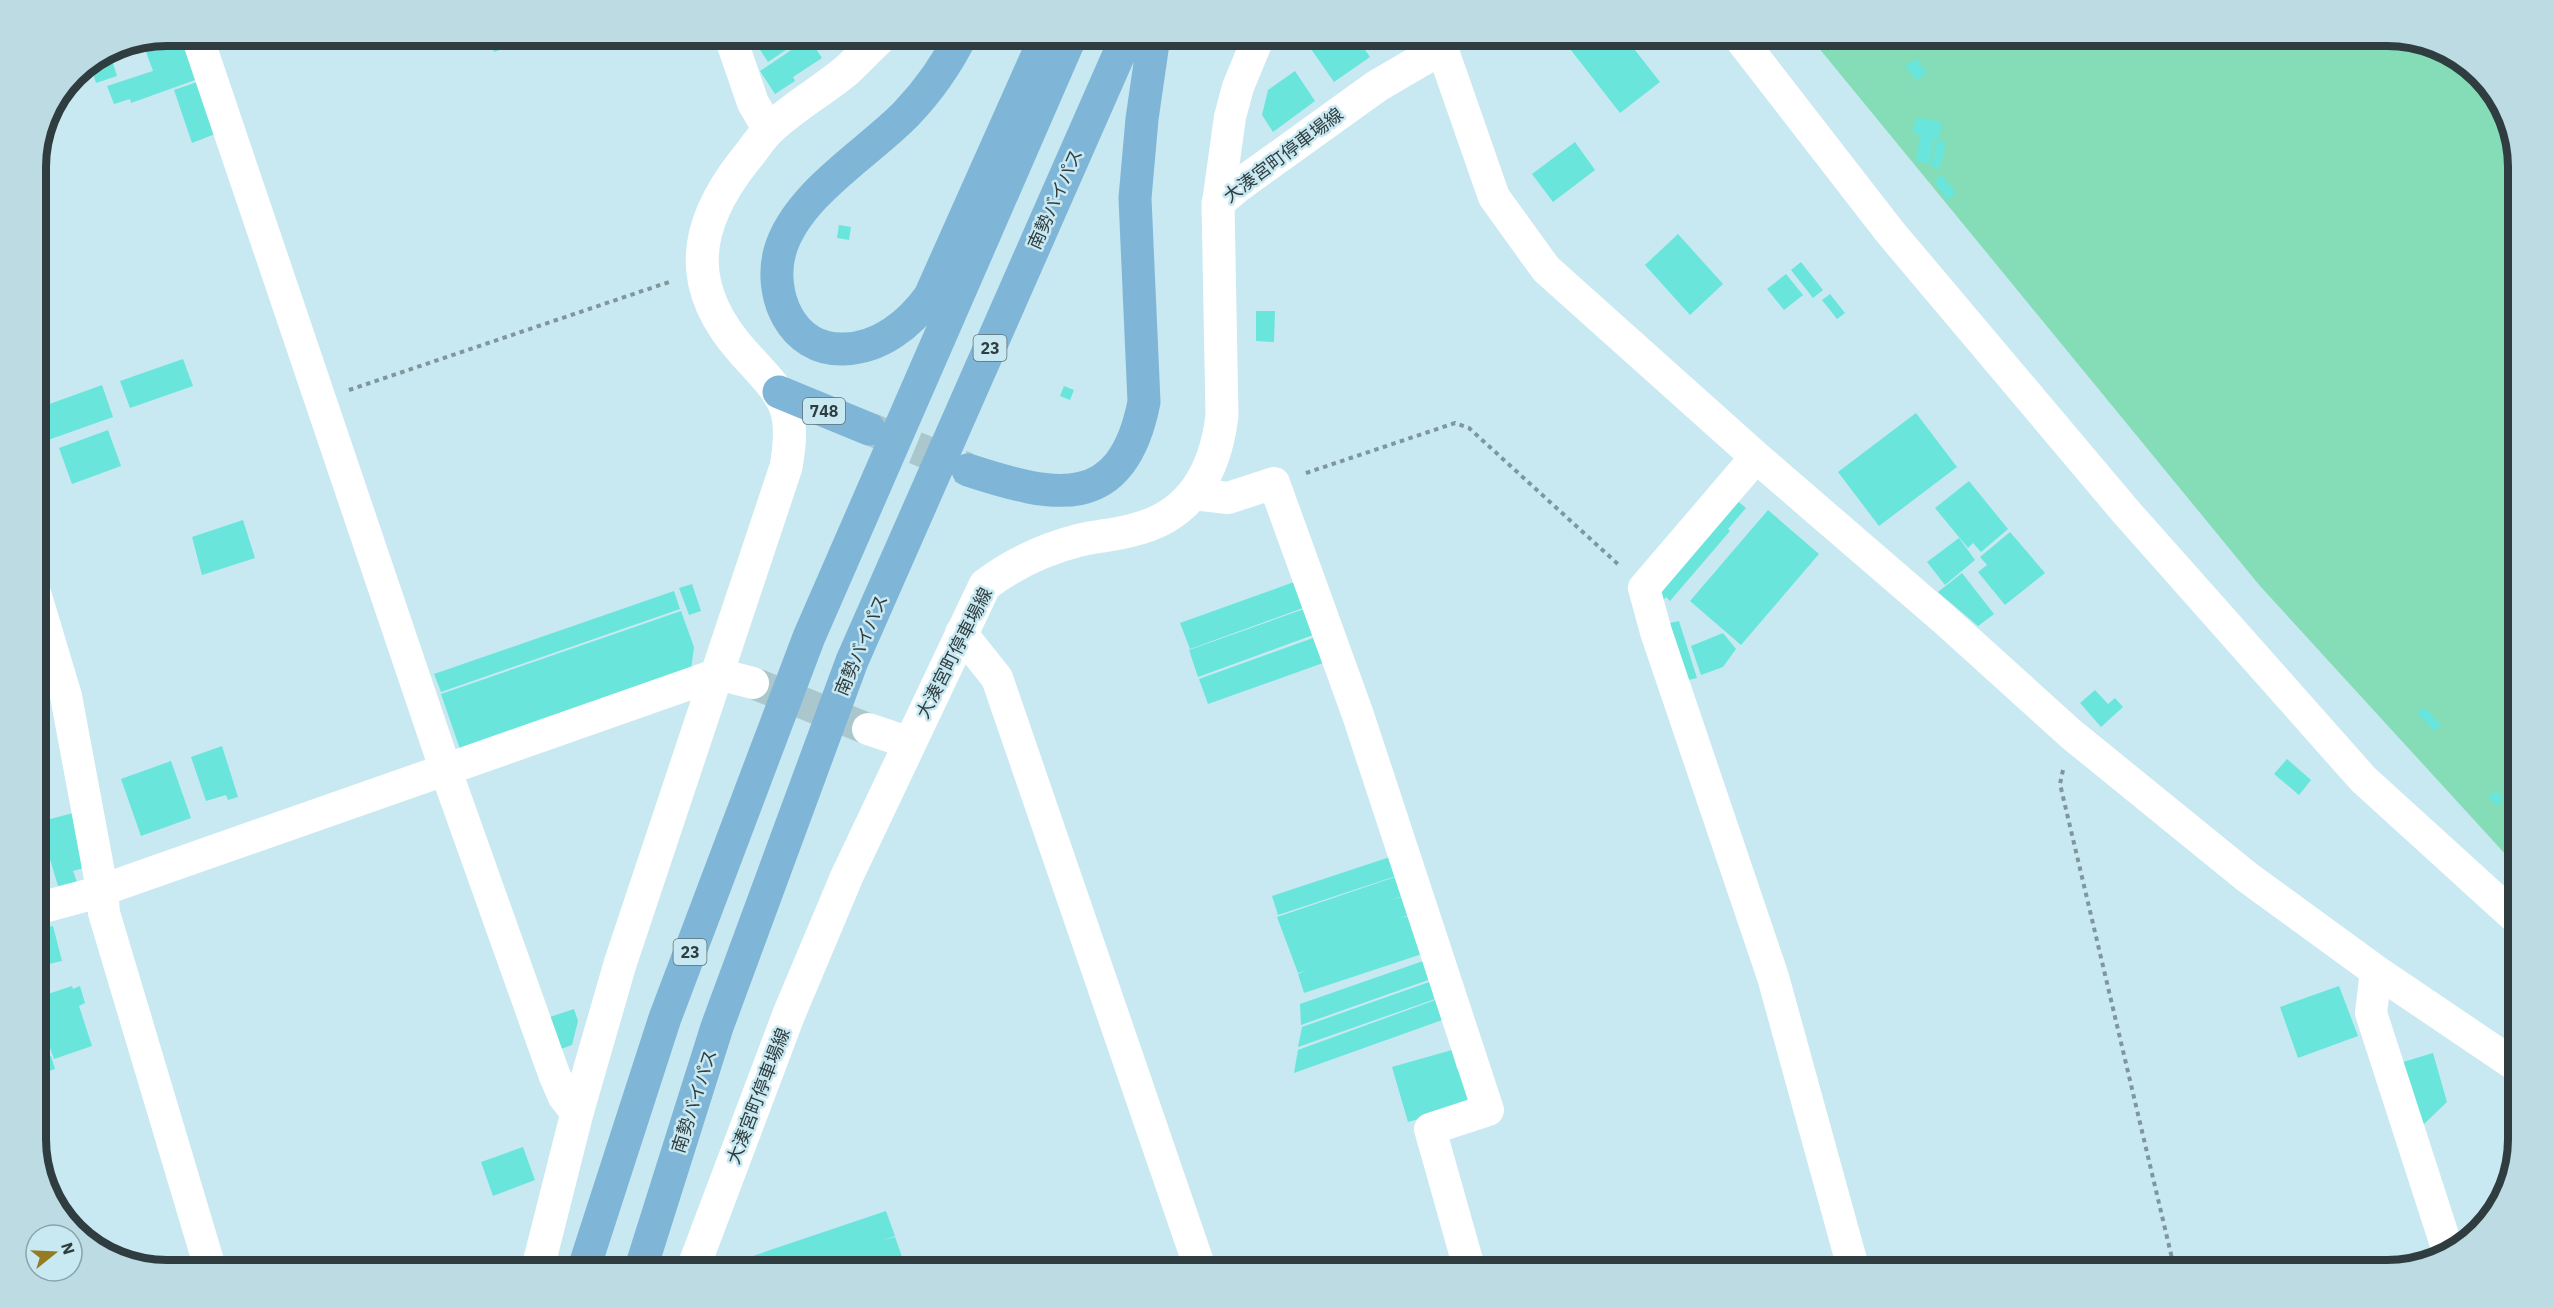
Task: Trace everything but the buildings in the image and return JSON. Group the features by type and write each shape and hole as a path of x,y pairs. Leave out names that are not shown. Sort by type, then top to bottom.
{"highway":[{"path":"955,47 935,79 906,114 805,208 781,248 776,271 776,290 783,310 794,327 807,338 825,347 843,350 859,347 891,334 909,322 930,296 1041,47"},
{"name":"23","path":"586,1261 665,1018 809,637 1066,47"},
{"name":"南勢バイパス","path":"643,1261 717,1027 852,661 1122,47"},
{"path":"968,470 1012,485 1052,492 1088,487 1116,468 1128,452 1139,427 1144,402 1135,198 1142,118 1152,47"},
{"name":"748","path":"779,392 869,429"}],"main road":[{"name":"大湊宮町停車場線","path":"696,1261 789,1014 847,876 985,585 1008,567 1032,555 1077,541 1148,526 1172,515 1193,494 1205,477 1218,446 1222,416 1218,203 1238,186 1435,46"},
{"name":"748","path":"540,1261 577,1113 620,964 671,804 718,674 786,467 792,437 789,412 779,392 726,333 708,299 701,254 712,209 736,171 769,130 845,71 871,47"}],"street":[{"path":"1443,46 1494,197 1539,260 1756,457 1945,620 2071,734 2247,877 2376,971 2508,1060"},
{"path":"1746,46 1890,232 2135,522 2363,779 2508,911"},
{"path":"201,47 446,771 554,1074 564,1097 577,1113"},
{"path":"734,47 753,103 769,130"},
{"path":"1218,203 1230,117 1238,87 1255,47"},
{"path":"1756,457 1644,588 1656,632 1773,977 1851,1261"},
{"path":"1193,494 1228,498 1274,483 1358,715 1488,1110 1430,1129 1467,1261"},
{"path":"47,633 66,696 102,889 104,913 208,1261"},
{"path":"961,633 997,678 1198,1261"},
{"path":"47,906 88,896 102,889 446,771 718,674 753,683"},
{"path":"868,729 910,743"},
{"path":"2376,971 2372,1013 2446,1245"}],"path":[{"path":"320,400 704,270"},
{"path":"1274,483 1455,423 1469,428 1644,588"},
{"path":"2071,734 2060,784 2173,1261"}],"green space":[{"path":"1817,46 2386,46 2418,51 2440,59 2466,77 2487,100 2501,129 2507,160 2508,857 2260,586"}],"tunnel":[{"path":"870,429 967,469"},
{"path":"753,683 868,729"}]}
